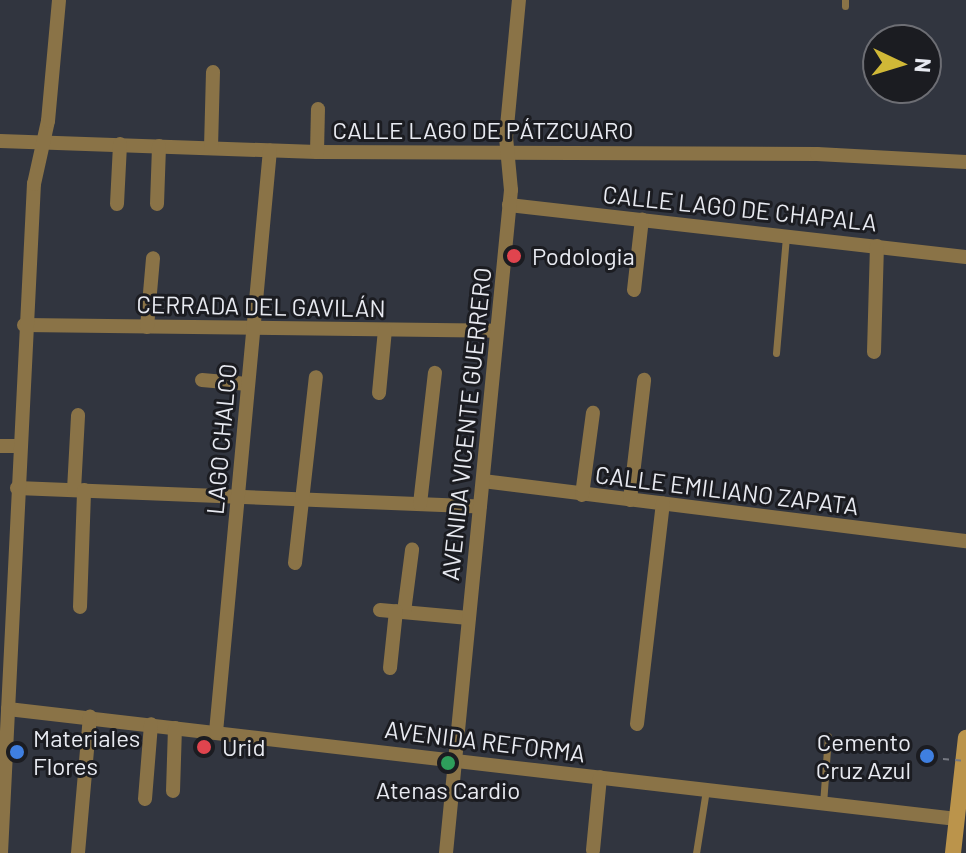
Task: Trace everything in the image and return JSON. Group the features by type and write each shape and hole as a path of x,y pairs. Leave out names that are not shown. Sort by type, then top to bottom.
{"main road":[{"path":"953,853 966,741"}],"street":[{"path":"1,853 24,325 34,184 44,141 59,0"},
{"name":"AVENIDA VICENTE GUERRERO","path":"446,853 509,205 506,150 519,0"},
{"path":"211,148 213,72"},
{"path":"317,152 318,109"},
{"name":"CALLE LAGO DE PÁTZCUARO","path":"0,141 317,152 506,150 817,154 966,162"},
{"path":"117,204 120,144"},
{"path":"157,204 159,146"},
{"name":"LAGO CHALCO","path":"216,732 270,150"},
{"name":"CALLE LAGO DE CHAPALA","path":"509,205 966,257"},
{"path":"634,290 642,219"},
{"path":"874,352 877,246"},
{"path":"147,327 153,258"},
{"name":"CERRADA DEL GAVILÁN","path":"24,325 496,331"},
{"path":"379,393 385,330"},
{"path":"420,504 435,373"},
{"path":"295,563 316,377"},
{"path":"202,380 248,384"},
{"path":"630,500 644,380"},
{"path":"582,495 593,413"},
{"path":"78,415 80,607"},
{"path":"0,446 19,446"},
{"name":"CALLE EMILIANO ZAPATA","path":"483,481 966,541"},
{"path":"17,488 480,507"},
{"path":"637,724 663,504"},
{"path":"390,668 393,611 412,550"},
{"path":"393,611 469,618"},
{"name":"AVENIDA REFORMA","path":"8,709 957,819"},
{"path":"78,853 90,717"},
{"path":"145,799 151,724"},
{"path":"173,791 175,728"},
{"path":"593,850 600,777"}],"lane":[{"path":"776,353 787,235"},
{"path":"823,804 828,736"},
{"path":"696,853 706,790"}],"path":[{"path":"943,759 966,761"}],"place":[{"name":"Podologia","path":"514,256"},
{"name":"Urid","path":"204,747"},
{"name":"Materiales Flores","path":"17,752"},
{"name":"Cemento Cruz Azul","path":"927,756"},
{"name":"Atenas Cardio","path":"448,763"}]}
